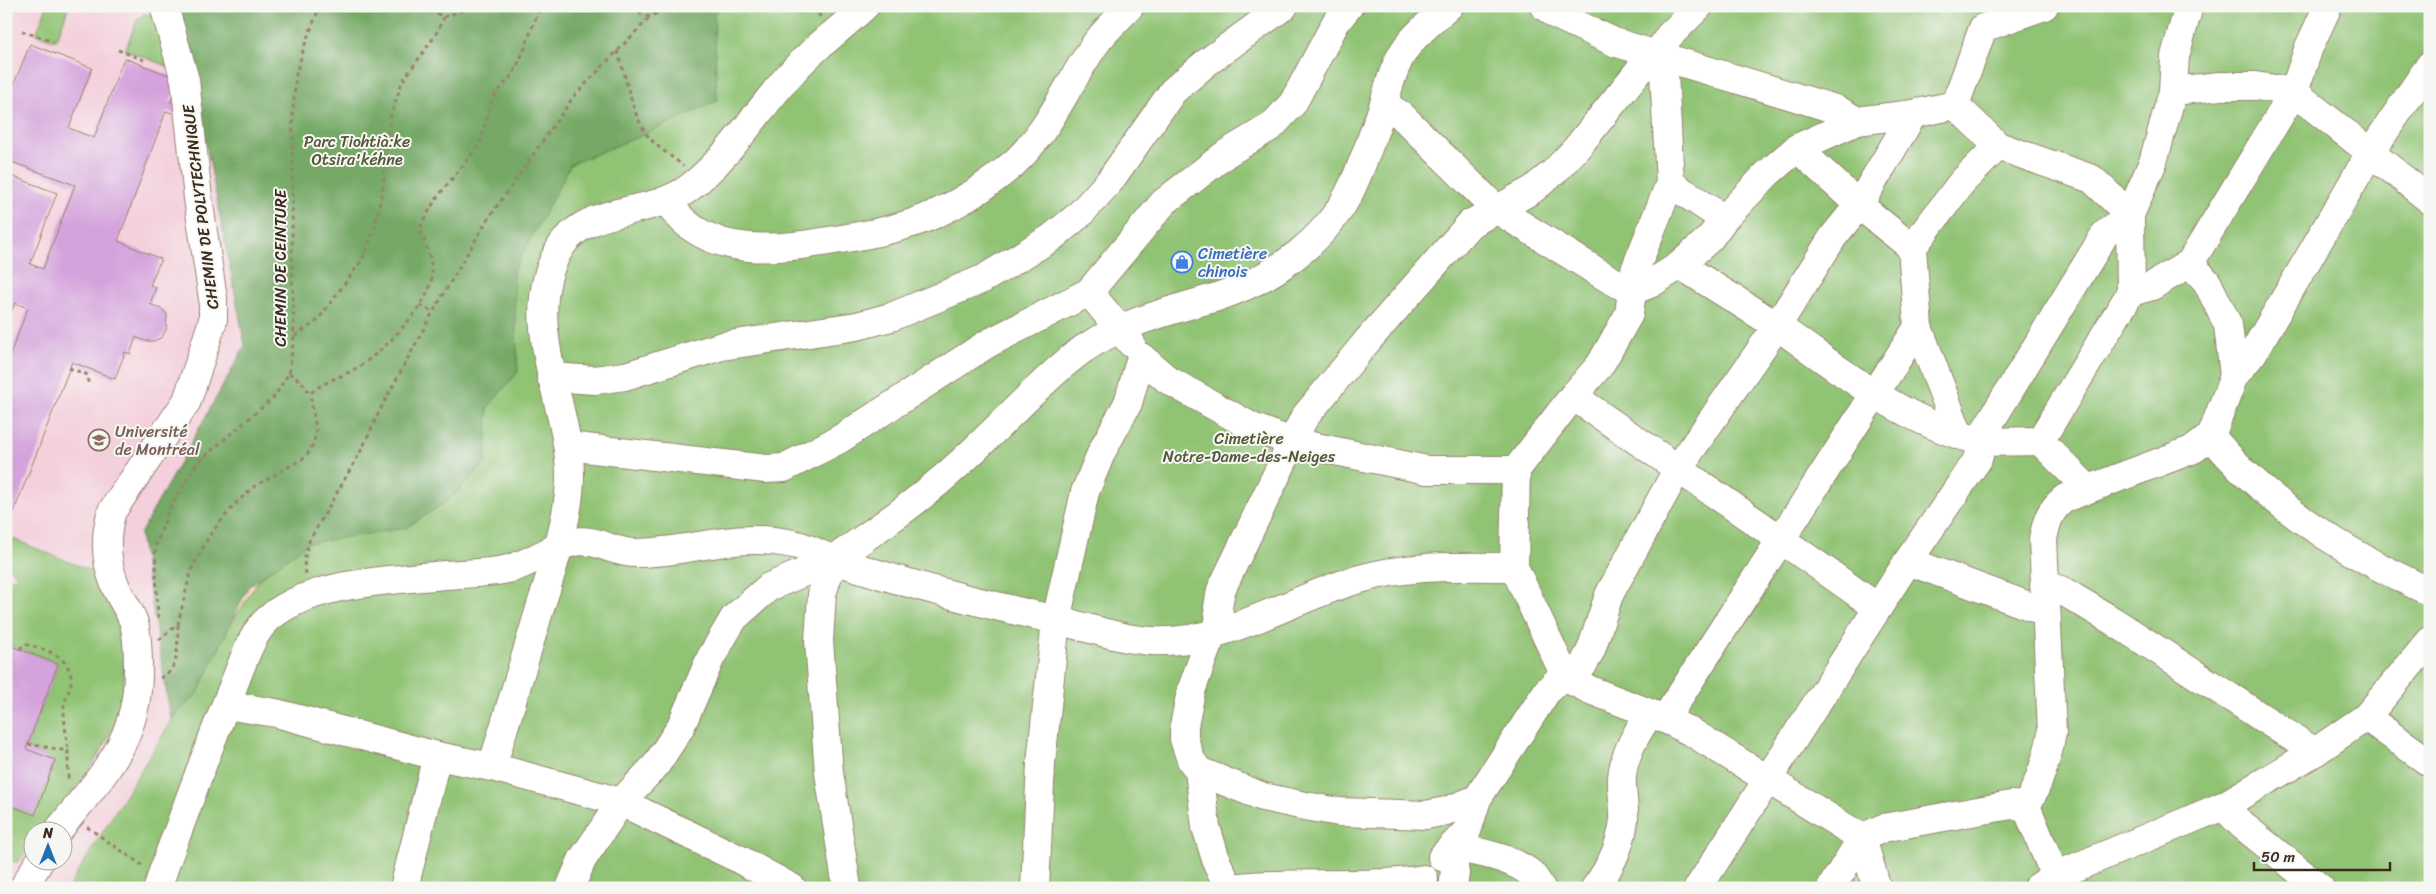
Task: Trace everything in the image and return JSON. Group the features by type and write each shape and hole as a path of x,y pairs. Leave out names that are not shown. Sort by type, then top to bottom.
{"lane":[{"name":"CHEMIN DE POLYTECHNIQUE","path":"65,822 118,753 130,726 138,695 138,646 134,623 115,584 108,555 106,529 112,511 187,401 213,320 213,299 198,198 185,80 164,6"},
{"path":"492,767 558,546 568,499 570,475 568,446 551,377 544,323 545,296 559,250 568,237 579,228 594,221 668,202 698,180 731,146 796,68 864,6"},
{"path":"668,202 675,213 704,234 726,244 750,248 776,249 864,235 904,226 932,216 961,202 1014,163 1033,141 1060,103 1099,39 1130,6"},
{"path":"551,377 595,380 625,376 722,346 857,326 891,317 983,279 1043,244 1079,215 1109,182 1173,91 1206,63 1284,6"},
{"path":"568,446 747,467 784,468 840,440 987,344 1089,292 1164,202 1227,153 1272,126 1293,103 1336,22 1350,6"},
{"path":"570,888 582,860 621,802 656,765 680,728 711,657 734,618 769,587 833,560 937,484 1069,360 1098,340 1148,318 1247,286 1275,270 1315,239 1340,208 1353,186 1384,104 1400,54 1412,37 1449,6"},
{"path":"1544,6 1556,15 1614,42 1838,110 1857,121"},
{"path":"1699,6 1669,36 1657,55 1641,68 1575,150 1554,172 1532,190 1470,224 1368,340 1304,418 1222,590 1218,607 1220,620 1216,632 1207,647 1191,692 1184,726 1184,739 1191,760 1199,771 1206,826 1217,862 1230,888 1267,883 1421,883 1433,865 1467,831 1477,799 1547,690 1557,680 1575,674 1584,665 1591,650 1609,594 1677,470 1777,326 1833,237 1859,205 1913,114"},
{"path":"1956,105 1988,17 2044,6"},
{"path":"2040,441 2131,292 2130,215 2153,162 2173,91 2175,56 2189,6"},
{"path":"2131,292 2152,286 2190,263 2294,92 2309,47 2328,6"},
{"path":"1657,55 1664,73 1670,183 1635,270 1629,314 1617,337 1600,365 1573,396 1516,470 1514,567 1566,678 1590,690 1658,716 1768,779 1862,838 1877,888"},
{"path":"2430,65 2370,153 2253,353 2234,376 2211,436 2194,449 2087,488 2065,498 2053,508 2046,522 2043,539 2052,733 2048,756 2039,781 2026,806 2046,882 2223,806 2315,752 2366,717 2430,641"},
{"path":"2173,91 2220,86 2255,86 2294,92 2430,200"},
{"path":"1384,104 1401,114 1496,209 1609,279 1632,291 1652,283 1680,265 1710,238 1724,219 1767,174 1797,148 1857,121 1913,114 1956,105"},
{"path":"1956,105 1998,146 2092,179 2130,215"},
{"path":"1698,888 1908,561 1978,459 1971,439 1918,327 1912,248 1962,182 1998,146"},
{"path":"1797,148 1859,205 1912,248"},
{"path":"1670,183 1724,219"},
{"path":"1971,439 1986,429 2105,234 2130,215"},
{"path":"2190,263 2206,282 2228,325 2234,376"},
{"path":"1680,265 1777,326 1874,394 1942,430 1971,439 2040,441 2087,488"},
{"path":"1089,292 1141,357 1168,380 1252,427 1292,442 1427,470 1516,470"},
{"path":"1595,888 1605,875 1618,850 1624,820 1622,777 1627,755 1658,716 1781,538 1918,327"},
{"path":"1034,888 1041,763 1056,620 1085,492 1102,451 1128,403 1141,357"},
{"path":"1573,396 1677,470 1781,538 1878,608"},
{"path":"2211,436 2230,460 2299,519 2340,545 2430,592"},
{"path":"160,883 212,737 246,654 263,624 295,600 309,594 370,583 512,568 558,546 577,542 593,542 631,553 683,548 735,539 764,539 796,544 833,560 961,598 1120,637 1155,641 1185,640 1216,632 1308,596 1390,571 1432,566 1514,567"},
{"path":"833,560 822,594 819,641 829,773 847,888"},
{"path":"1908,561 2045,599 2061,590 2113,621 2315,752"},
{"path":"226,705 276,713 437,756 492,767 621,802 737,858 792,888"},
{"path":"2366,717 2430,763"},
{"path":"404,888 437,756"},
{"path":"1199,771 1263,797 1339,812 1426,815 1446,811 1477,799"},
{"path":"1832,888 1862,838 1883,828 2011,805 2026,806"},
{"path":"2223,806 2242,825 2320,888"},
{"path":"1426,815 1451,849 1455,873 1453,888"},
{"path":"1451,849 1473,850 1496,856 1529,872 1542,888"},
{"path":"23,888 32,872"}],"path":[{"name":"CHEMIN DE CEINTURE","path":"155,574 155,547 170,507 196,463 274,397 289,373 294,336 292,257 293,111 296,74 306,41 320,6"},
{"path":"421,6 444,17"},
{"path":"294,336 317,321 362,260 374,230 384,182 384,158 388,128 402,82 435,36 444,17 474,6"},
{"path":"310,394 319,385 360,366 408,323 420,305 430,285 432,274 420,228 435,200 480,144 492,99 513,74 523,53 540,6"},
{"path":"634,6 641,14 650,17"},
{"path":"309,594 304,561 308,543 362,449 380,408 433,312 486,222 574,96 650,17 670,6"},
{"path":"22,31 54,42"},
{"path":"118,50 144,60"},
{"path":"617,51 626,76 633,106 646,134 698,180"},
{"path":"420,305 433,312"},
{"path":"69,368 88,375 88,382"},
{"path":"159,678 169,674 176,663 178,624 192,570 211,533 255,486 306,457 314,443 316,430 310,394 302,382 289,373"},
{"path":"158,640 178,624"},
{"path":"20,649 24,644 36,647 62,658 69,668 72,679 64,706 68,751 68,791"},
{"path":"28,744 68,751"},
{"path":"86,826 160,883"}],"shaded area":[{"name":"Université de Montréal","path":"6,6 177,6 201,117 245,346 140,534 171,719 68,888 6,888"}],"green space":[{"path":"47,6 69,6 56,41 36,34"},
{"name":"Parc Tiohtià:ke Otsira'kéhne","path":"177,6 720,6 714,15 717,101 638,137 571,164 513,272 518,372 488,407 486,463 449,500 406,528 308,543 248,587 198,693 171,719 140,534 245,346 201,117"},
{"name":"Cimetière Notre-Dame-des-Neiges","path":"181,6 2430,6 2430,888 68,888 342,445 249,348"},
{"path":"144,14 153,15 172,68 125,50 137,20"},
{"path":"6,536 101,575 119,633 124,665 123,693 117,718 106,741 93,764 49,822 22,822 22,857 18,862 6,861 6,804 35,814 55,760 26,749 58,664 6,644 6,582 18,576 6,565"}],"building":[{"path":"30,44 92,68 69,128 94,138 124,58 179,79 170,102 182,106 179,115 166,111 118,241 161,259 150,285 156,287 150,304 163,310 167,315 166,330 162,337 154,341 145,341 136,337 130,354 125,352 115,379 72,362 9,524 6,523 6,365 28,308 15,303 6,324 6,174 57,193 30,264 43,269 75,185 6,160 6,104"},
{"path":"6,644 58,664 26,749 55,760 35,815 6,804"}],"place":[{"name":"Cimetière chinois","path":"1182,262"},
{"name":"Université de Montréal","path":"99,440"}]}
